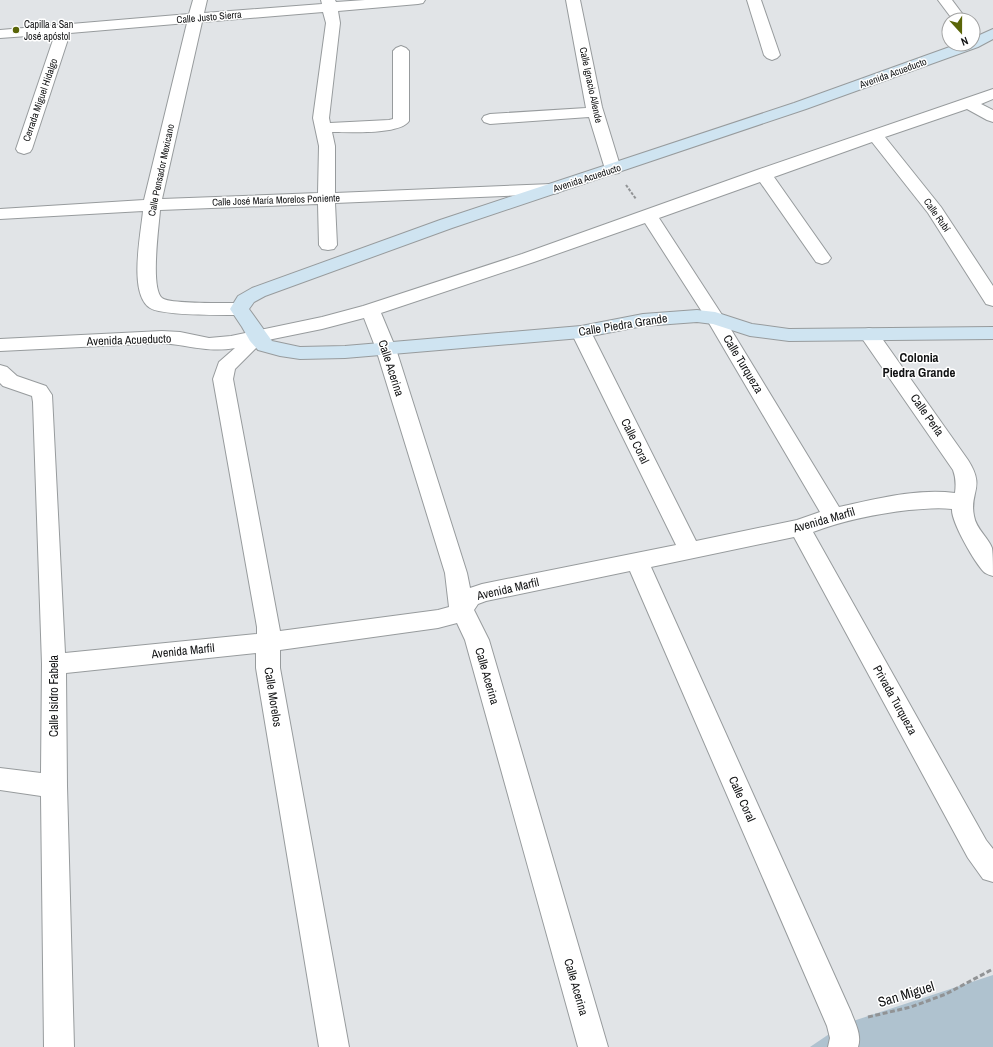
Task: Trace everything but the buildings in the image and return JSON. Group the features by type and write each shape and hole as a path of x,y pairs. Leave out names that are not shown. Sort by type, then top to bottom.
{"street":[{"name":"Calle Pensador Mexicano","path":"200,0 152,205 146,278 152,300 158,306 239,309"},
{"name":"Calle Justo Sierra","path":"0,34 195,18 329,4 418,0"},
{"name":"Calle Ignacio Allende","path":"573,0 596,112 613,169"},
{"path":"754,0 772,55"},
{"path":"945,0 954,12"},
{"path":"328,245 326,197 327,146 321,118 334,23 329,4"},
{"name":"Cerrada Miguel Hidalgo","path":"24,149 64,29"},
{"name":"Avenida Acueducto","path":"981,39 993,33"},
{"path":"324,128 391,125 401,120 401,51"},
{"name":"Avenida Acueducto","path":"239,309 240,304 251,295 446,224 800,106 947,52"},
{"name":"Avenida Acueducto","path":"0,346 162,337 180,338 209,344 231,342 322,323 370,310 528,258 993,94"},
{"path":"968,103 993,117"},
{"path":"490,119 596,112"},
{"name":"Calle Rubí","path":"875,135 935,211 993,300"},
{"path":"763,174 822,258"},
{"name":"Calle José María Morelos Poniente","path":"0,214 326,197 552,189"},
{"name":"Calle Turqueza","path":"649,215 715,318 833,516"},
{"path":"239,309 251,325 257,337"},
{"name":"Calle Acerina","path":"370,310 386,349 456,572 459,587 458,597 461,609 477,640 593,1047"},
{"name":"Calle Piedra Grande","path":"257,337 265,346 280,350 300,353 345,352 581,332 658,318 697,316 715,318 750,330 789,335 993,333"},
{"name":"Calle Coral","path":"581,332 690,551"},
{"name":"Calle Perla","path":"869,334 962,465 967,477 963,502 963,516 966,526 993,566"},
{"name":"Calle Morelos","path":"257,337 226,367 223,379 268,621 270,642 267,656 268,668 334,1047"},
{"path":"0,361 179,348 209,344"},
{"name":"Calle Isidro Fabela","path":"0,372 10,381 39,391 42,395 43,402 54,664 54,786 59,1047"},
{"name":"Avenida Marfil","path":"54,664 270,642 438,619 453,615 461,609 470,598 482,593 800,528 833,516 879,506 939,499 963,502"},
{"name":"Privada Turqueza","path":"800,528 977,849 993,870"},
{"name":"Calle Coral","path":"637,562 834,1008 844,1042"},
{"path":"0,779 54,786"}],"path":[{"path":"613,169 649,215"},
{"name":"San Miguel","path":"844,1042 841,1018 854,1020 911,1007 946,994 993,969"}],"shaded area":[{"path":"993,975 993,1047 810,1047 844,1024"}],"place":[{"name":"Capilla a San José apóstol","path":"16,30"}],"district":[{"name":"Colonia Piedra Grande","path":"919,364"}]}
